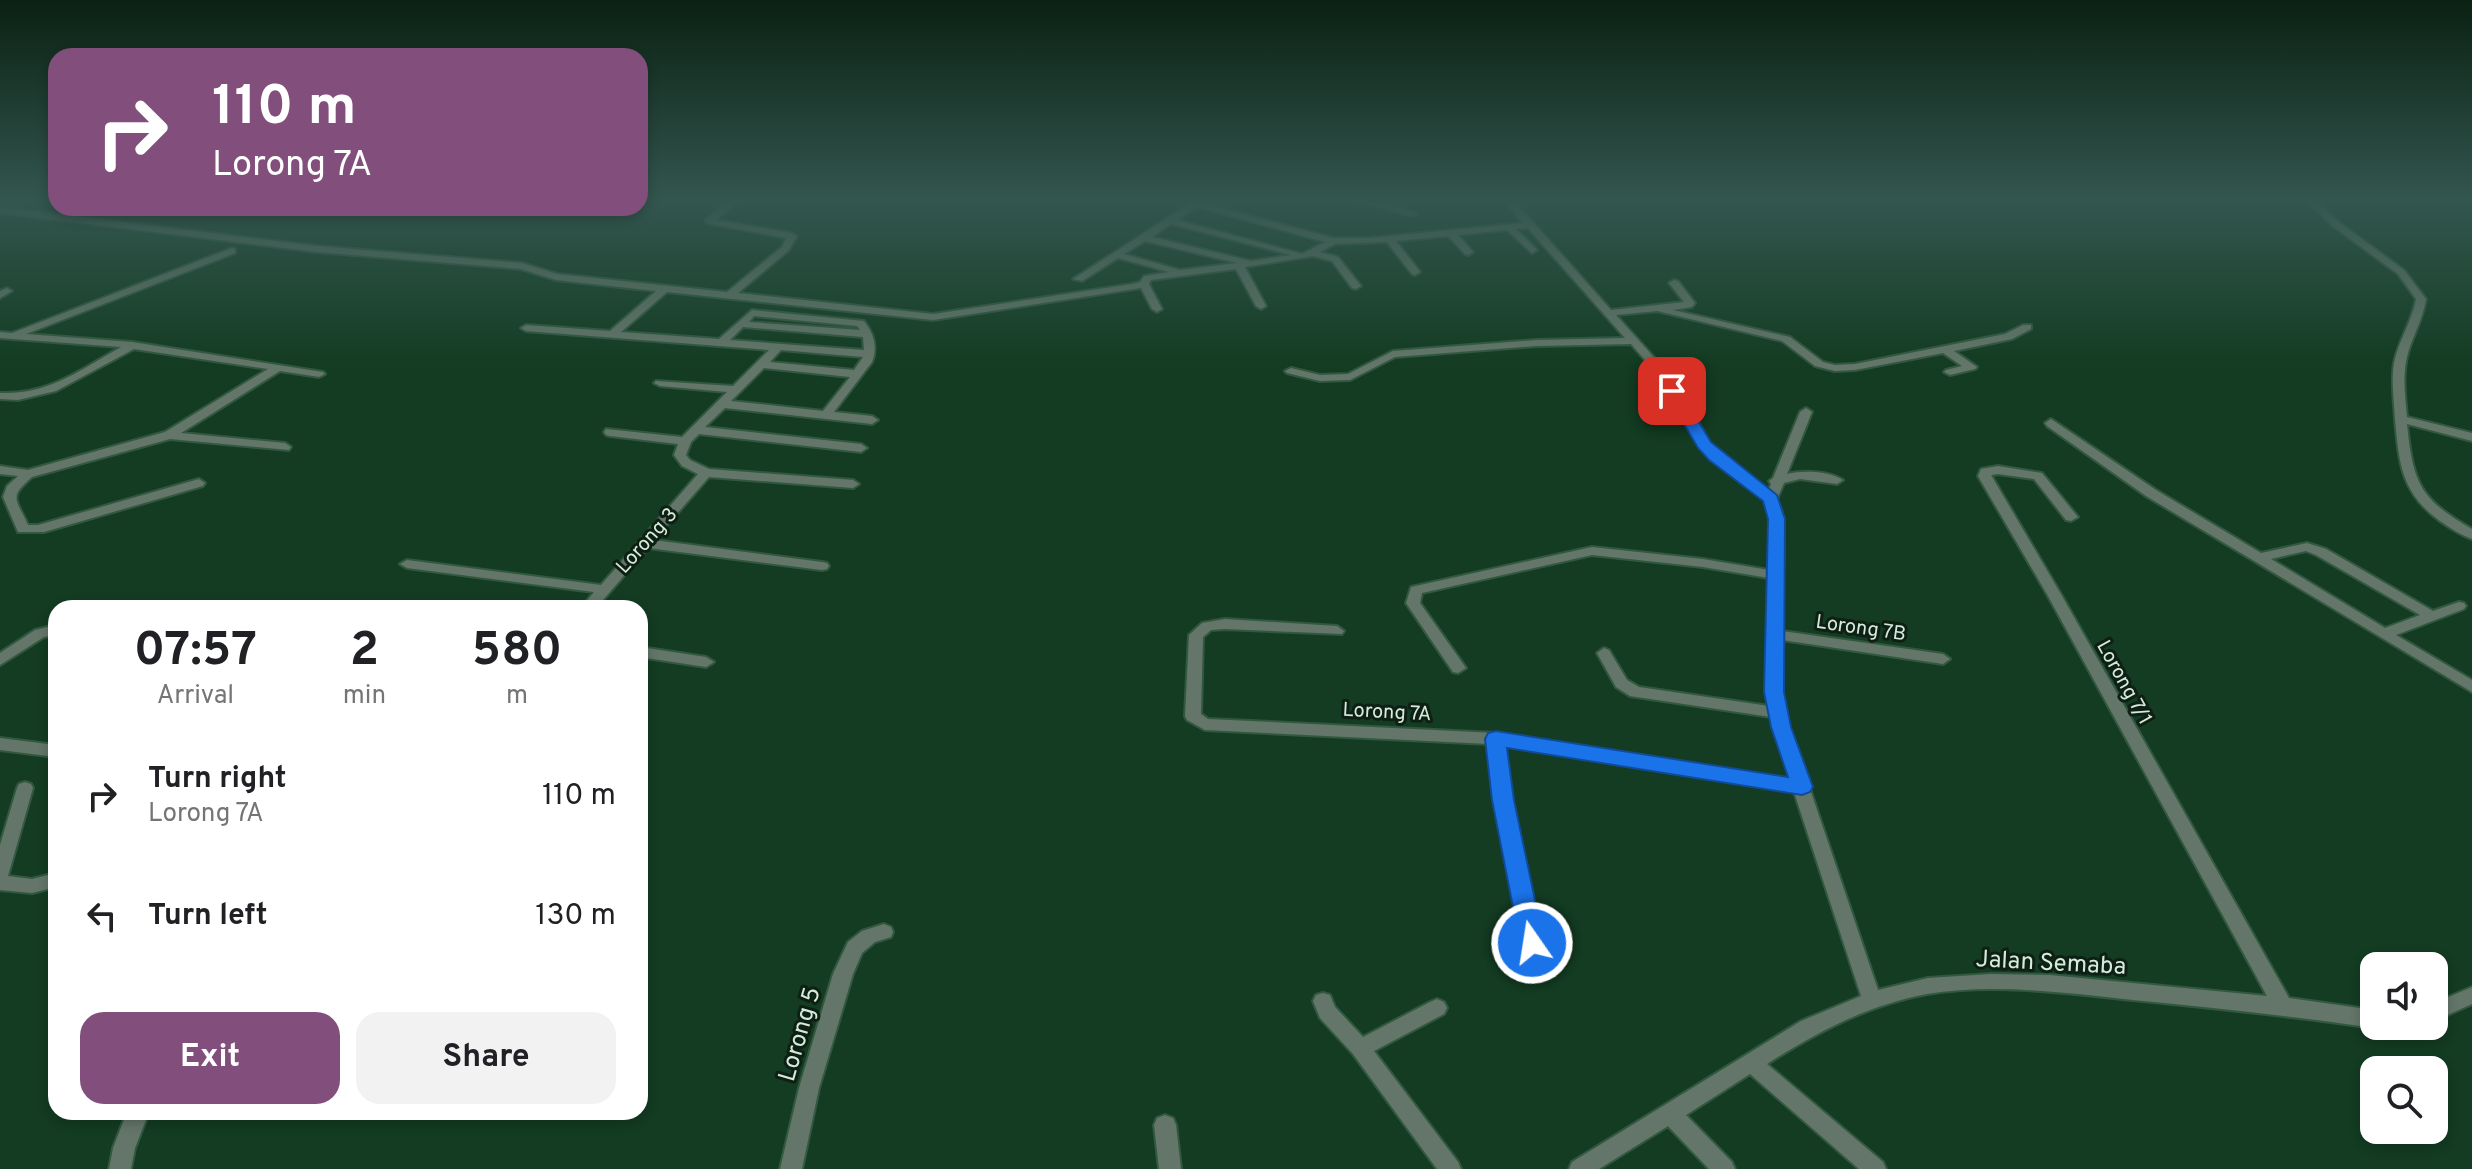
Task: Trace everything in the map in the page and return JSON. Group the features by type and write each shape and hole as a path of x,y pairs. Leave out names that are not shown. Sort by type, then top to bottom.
{"street":[{"path":"6,336 220,256"},
{"path":"396,256 522,266 556,277 670,290 945,317 1144,284"},
{"path":"729,296 777,256"},
{"path":"1078,279 1115,256"},
{"path":"1118,256 1184,273"},
{"path":"1219,256 1255,264"},
{"path":"1144,284 1147,278 1307,256"},
{"path":"1313,256 1335,259 1356,286"},
{"path":"1403,256 1415,272"},
{"path":"1556,256 1658,368 1704,445 1715,457 1771,499"},
{"path":"2379,256 2401,272 2421,299 2416,325 2403,350 2397,375 2405,470 2411,486 2437,513 2472,535"},
{"path":"1239,266 1261,306"},
{"path":"1661,310 1690,303 1674,283"},
{"path":"1144,284 1157,309"},
{"path":"620,333 670,290"},
{"path":"1608,313 1630,309 1661,310 1786,339 1819,364 1835,368 2008,337 2027,327"},
{"path":"723,341 755,313 860,323 867,334 870,354 826,415"},
{"path":"526,328 870,354"},
{"path":"6,336 132,345 319,374"},
{"path":"1291,371 1320,378 1350,377 1393,354 1536,343 1634,341"},
{"path":"0,396 40,395 132,345"},
{"path":"779,346 685,441 680,455 686,463 706,473 853,484"},
{"path":"1946,350 1971,367 1950,372"},
{"path":"761,364 857,374"},
{"path":"0,470 28,474 169,435 278,368"},
{"path":"660,383 737,390"},
{"path":"724,404 872,420"},
{"path":"1806,412 1775,481 1771,499 1777,519 1774,692 1872,1000"},
{"path":"2401,419 2472,437"},
{"path":"2051,423 2129,478 2472,687"},
{"path":"699,430 861,448"},
{"path":"610,432 685,441"},
{"path":"169,435 285,447"},
{"name":"Lorong 7/1","path":"2071,517 2038,476 1998,470 1985,472 1984,476 2055,596 2283,1006"},
{"name":"Lorong 3","path":"594,600 706,473"},
{"path":"28,474 11,489 9,497 23,529 39,529 199,483"},
{"path":"1775,481 1800,475 1837,480"},
{"path":"643,543 822,566"},
{"path":"2258,558 2307,547 2430,615"},
{"path":"1458,668 1413,603 1416,590 1592,551 1703,563 1774,575"},
{"path":"407,564 602,589"},
{"path":"2384,634 2459,606"},
{"name":"Lorong 7A","path":"1337,631 1225,624 1207,626 1196,635 1193,716 1205,724 1496,739 1802,787"},
{"path":"0,660 40,633 48,632"},
{"name":"Lorong 7B","path":"1774,634 1943,659"},
{"path":"648,653 706,662"},
{"path":"1604,653 1621,683 1635,692 1779,713"},
{"path":"1496,739 1503,800 1532,943"},
{"path":"0,744 48,750"},
{"path":"25,788 0,877 4,884 18,886 48,881"},
{"name":"Lorong 5","path":"791,1169 809,1088 843,974 855,948 869,936 884,932"},
{"name":"Jalan Semaba","path":"1580,1169 1808,1027 1872,1000 1928,986 1991,982 2050,983 2283,1006 2360,1017"},
{"path":"2448,1006 2472,995"},
{"path":"1323,1001 1327,1012 1360,1048 1450,1169"},
{"path":"1360,1048 1437,1008"},
{"path":"1750,1062 1875,1169"},
{"path":"1669,1112 1724,1169"},
{"path":"120,1169 135,1120"},
{"path":"1165,1125 1170,1169"}],"route":[{"path":"1532,943 1503,800 1496,739 1802,787 1781,727 1774,692 1777,519 1771,499 1758,486 1715,457 1704,445 1672,391"}]}
